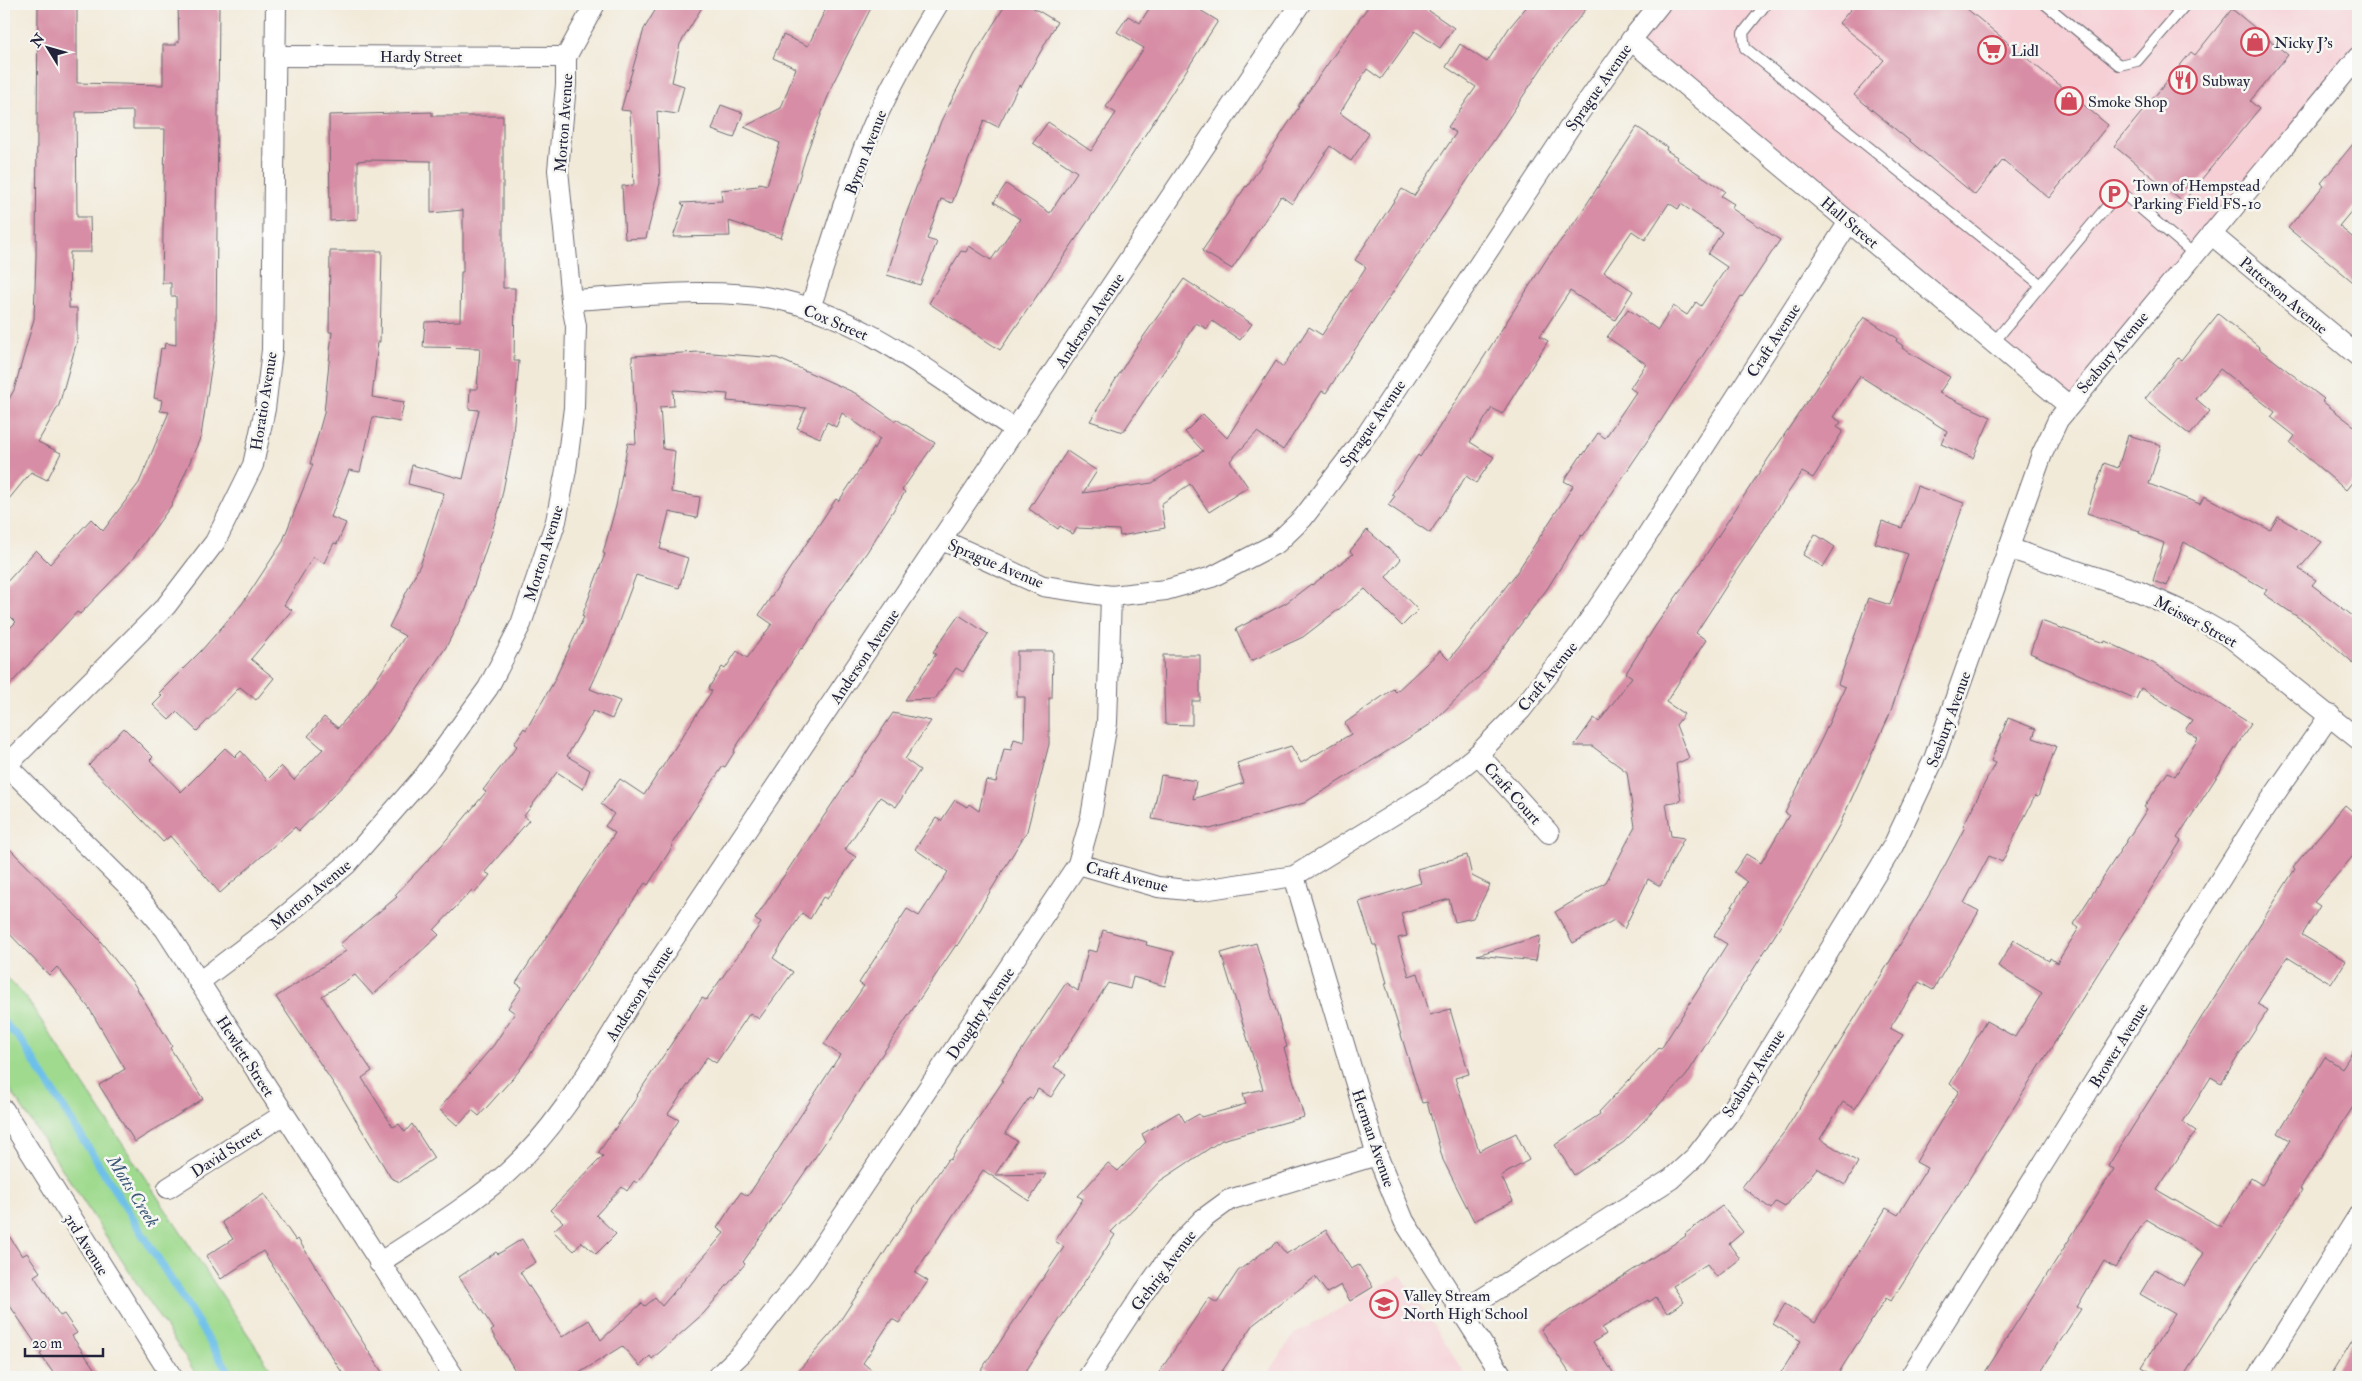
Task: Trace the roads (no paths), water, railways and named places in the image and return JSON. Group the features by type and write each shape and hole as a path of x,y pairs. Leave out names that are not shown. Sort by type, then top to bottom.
{"street":[{"name":"Horatio Avenue","path":"5,764 166,606 215,542 253,465 266,409 272,350 276,4"},
{"name":"Morton Avenue","path":"199,982 277,923 347,864 425,776 488,688 520,624 556,520 566,470 574,408 576,326 571,300 558,170 566,85 566,57 595,4"},
{"name":"Byron Avenue","path":"810,308 854,175 878,116 904,62 938,4"},
{"name":"Anderson Avenue","path":"379,1263 470,1202 508,1172 543,1134 572,1096 632,1001 1300,4"},
{"name":"Sprague Avenue","path":"942,540 1043,586 1111,596 1166,590 1212,577 1277,543 1303,518 1366,434 1572,124 1631,40 1660,4"},
{"name":"Hall Street","path":"1631,40 2068,405"},
{"name":"Hardy Street","path":"275,56 566,57"},
{"name":"Seabury Avenue","path":"1460,1312 1671,1179 1696,1156 1736,1104 1894,846 1934,759 2008,548 2052,431 2068,405 2358,57"},
{"name":"Craft Avenue","path":"1078,864 1158,887 1197,891 1294,876 1432,791 1478,754 1521,710 1580,634 1644,540 1849,222"},
{"name":"Patterson Avenue","path":"2211,234 2358,356"},
{"name":"Cox Street","path":"571,300 735,294 771,298 810,308 886,344 1016,430"},
{"name":"Meisser Street","path":"2008,548 2140,592 2193,616 2230,637 2358,739"},
{"name":"Doughty Avenue","path":"717,1377 742,1353 806,1271 1078,864 1091,817 1107,724 1111,596"},
{"name":"Brower Avenue","path":"1910,1377 2263,811 2330,715"},
{"name":"Craft Court","path":"1478,754 1548,833"},
{"name":"Hewlett Street","path":"5,764 130,888 165,929 454,1377"},
{"name":"Herman Avenue","path":"1294,876 1377,1155 1404,1221 1503,1377"},
{"name":"3rd Avenue","path":"4,1110 172,1377"},
{"name":"David Street","path":"168,1188 284,1114"},
{"name":"Gehrig Avenue","path":"1088,1377 1177,1246 1203,1219 1229,1200 1377,1155"},
{"path":"2257,1377 2358,1216"}],"lane":[{"path":"1766,4 1743,33 1745,48 2041,285"},
{"path":"2045,4 2119,65 2137,61 2182,8 2170,4"},
{"path":"1994,342 2120,191 2194,254"}],"waterway":[{"name":"Motts Creek","path":"4,1023 20,1039 232,1377"}],"place":[{"name":"Nicky J's","path":"2255,42"},
{"name":"Lidl","path":"1992,50"},
{"name":"Subway","path":"2183,80"},
{"name":"Smoke Shop","path":"2069,101"},
{"name":"Town of Hempstead Parking Field FS-10","path":"2114,194"},
{"name":"Valley Stream North High School","path":"1384,1304"}]}
